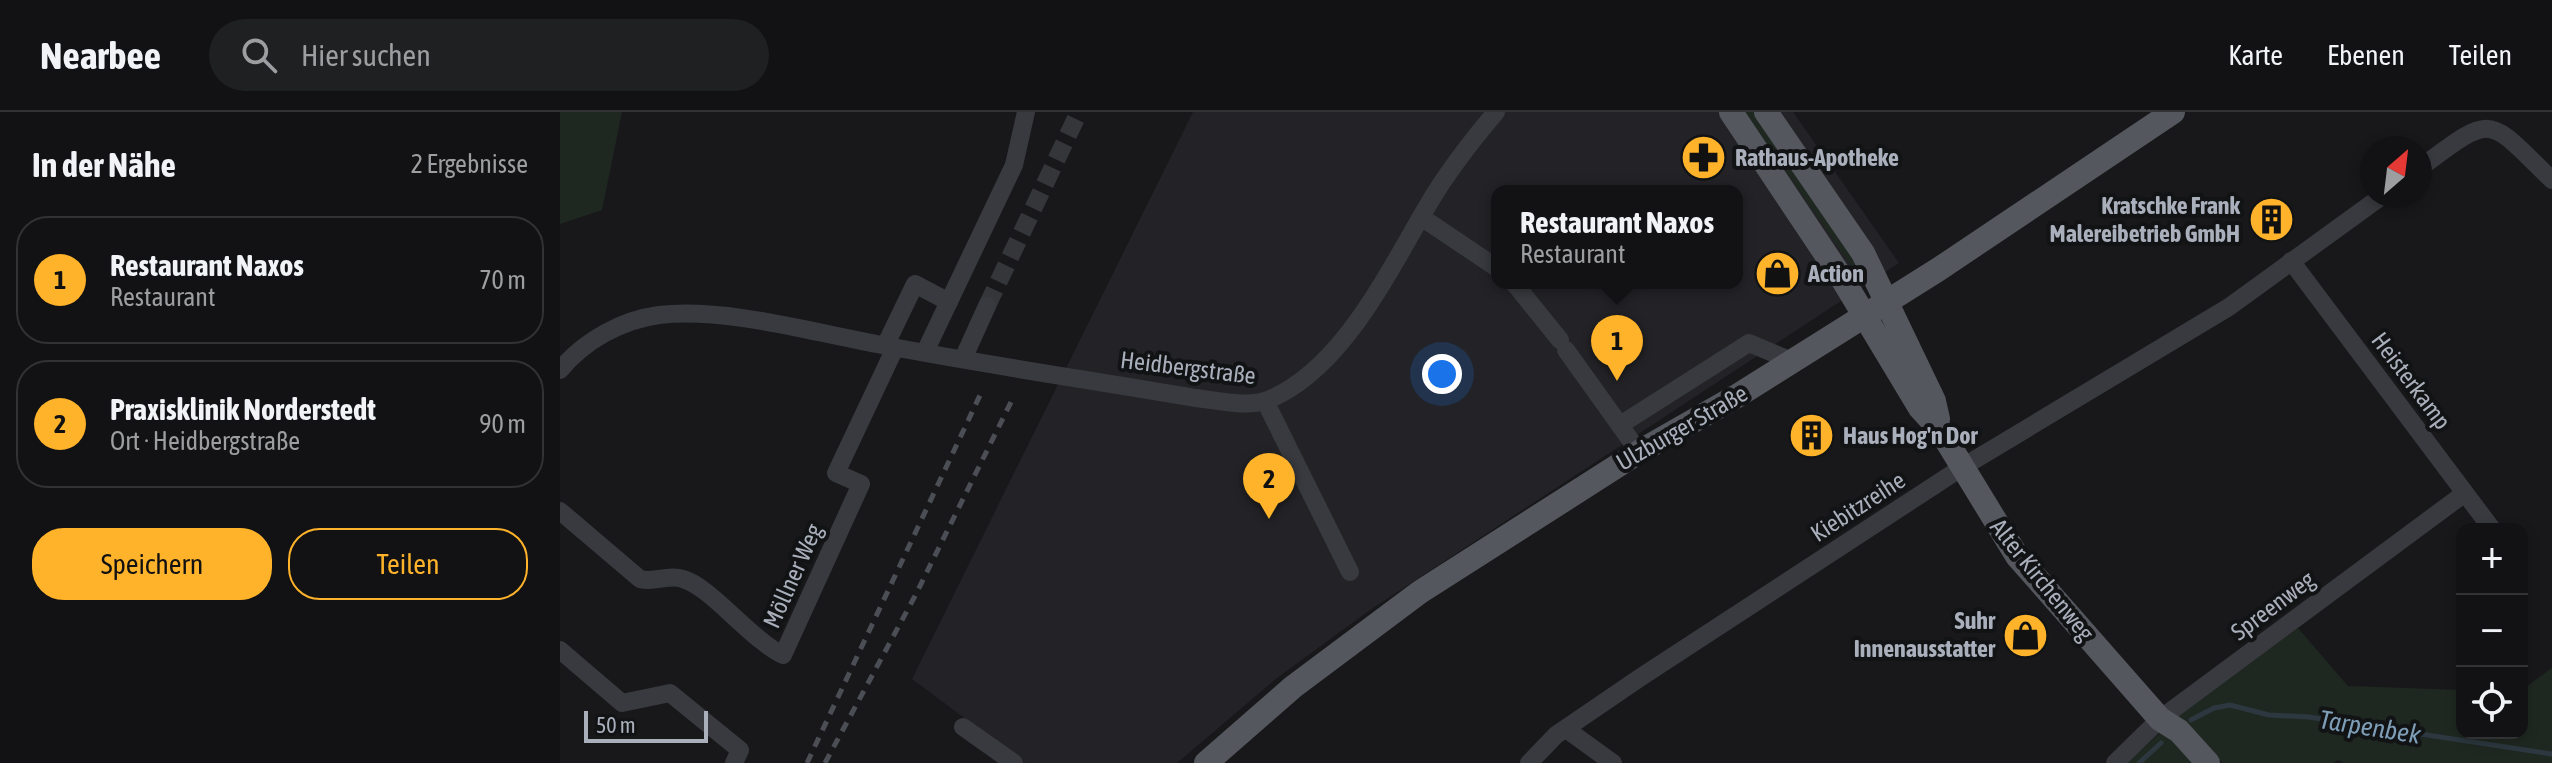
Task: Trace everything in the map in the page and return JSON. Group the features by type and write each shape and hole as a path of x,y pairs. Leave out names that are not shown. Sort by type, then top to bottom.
{"main road":[{"name":"Alter Kirchenweg","path":"1731,112 1920,408 1940,430 1997,528 2035,580 2160,719 2179,731 2208,763"},
{"name":"Alter Kirchenweg","path":"1766,112 1863,253 1934,401 1940,430"},
{"name":"Ulzburger Straße","path":"1206,763 1293,687 1420,592 1639,452 1864,316 2158,116"},
{"name":"Alter Kirchenweg","path":"2160,719 2168,739 2190,763"}],"street":[{"path":"1010,112 1019,141"},
{"path":"925,352 1014,165 1026,112"},
{"name":"Heidbergstraße","path":"560,370 587,345 617,326 681,313 768,324 1195,398 1265,401 1299,382 1327,358 1369,303 1421,217 1496,112"},
{"path":"2432,159 2467,132 2488,127 2505,134 2552,180"},
{"name":"Kiebitzreihe","path":"1529,763 1566,729 1961,468 2229,307 2365,208"},
{"path":"1421,217 1491,264"},
{"name":"Heisterkamp","path":"2291,261 2488,523"},
{"path":"890,347 915,284 949,302"},
{"path":"1519,289 1639,452"},
{"path":"963,359 987,306"},
{"path":"1620,425 1749,343 1792,361"},
{"name":"Möllner Weg","path":"560,511 640,579 683,578 767,647 783,655 861,484 836,473 890,347"},
{"path":"1265,401 1350,572"},
{"name":"Spreenweg","path":"2115,763 2160,719 2465,493"},
{"path":"560,650 622,703 670,693 740,750 734,763"},
{"path":"963,727 1014,763"},
{"path":"1566,729 1613,763"}],"shaded area":[{"path":"560,112 622,112 602,210 560,224"},
{"path":"1193,112 1793,112 1899,263 1370,610 1277,678 1177,763 1025,763 912,679"},
{"path":"1745,112 1761,112 1865,264 1855,271"},
{"path":"2298,628 2348,686 2456,690 2456,739 2528,739 2528,686 2552,668 2552,763 2344,763 2338,760 2333,763 2222,763 2217,757 2209,763 2127,763 2177,717"}],"waterway":[{"name":"Tarpenbek","path":"2191,720 2214,708 2230,705 2269,715 2309,717 2552,754"},
{"name":"Tarpenbek","path":"2139,763 2161,743"}],"tunnel":[{"path":"987,306 1079,112"}],"railway":[{"path":"807,763 982,391"},
{"path":"825,763 915,596 1014,396"}],"place":[{"name":"Rathaus-Apotheke","path":"1704,158"},
{"name":"Kratschke Frank Malereibetrieb GmbH","path":"2271,220"},
{"name":"Action","path":"1777,274"},
{"name":"Restaurant Naxos","path":"1617,381"},
{"name":"Haus Hog'n Dor","path":"1812,436"},
{"name":"Praxisklinik Norderstedt","path":"1269,519"},
{"name":"Suhr Innenausstatter","path":"2026,635"}]}
